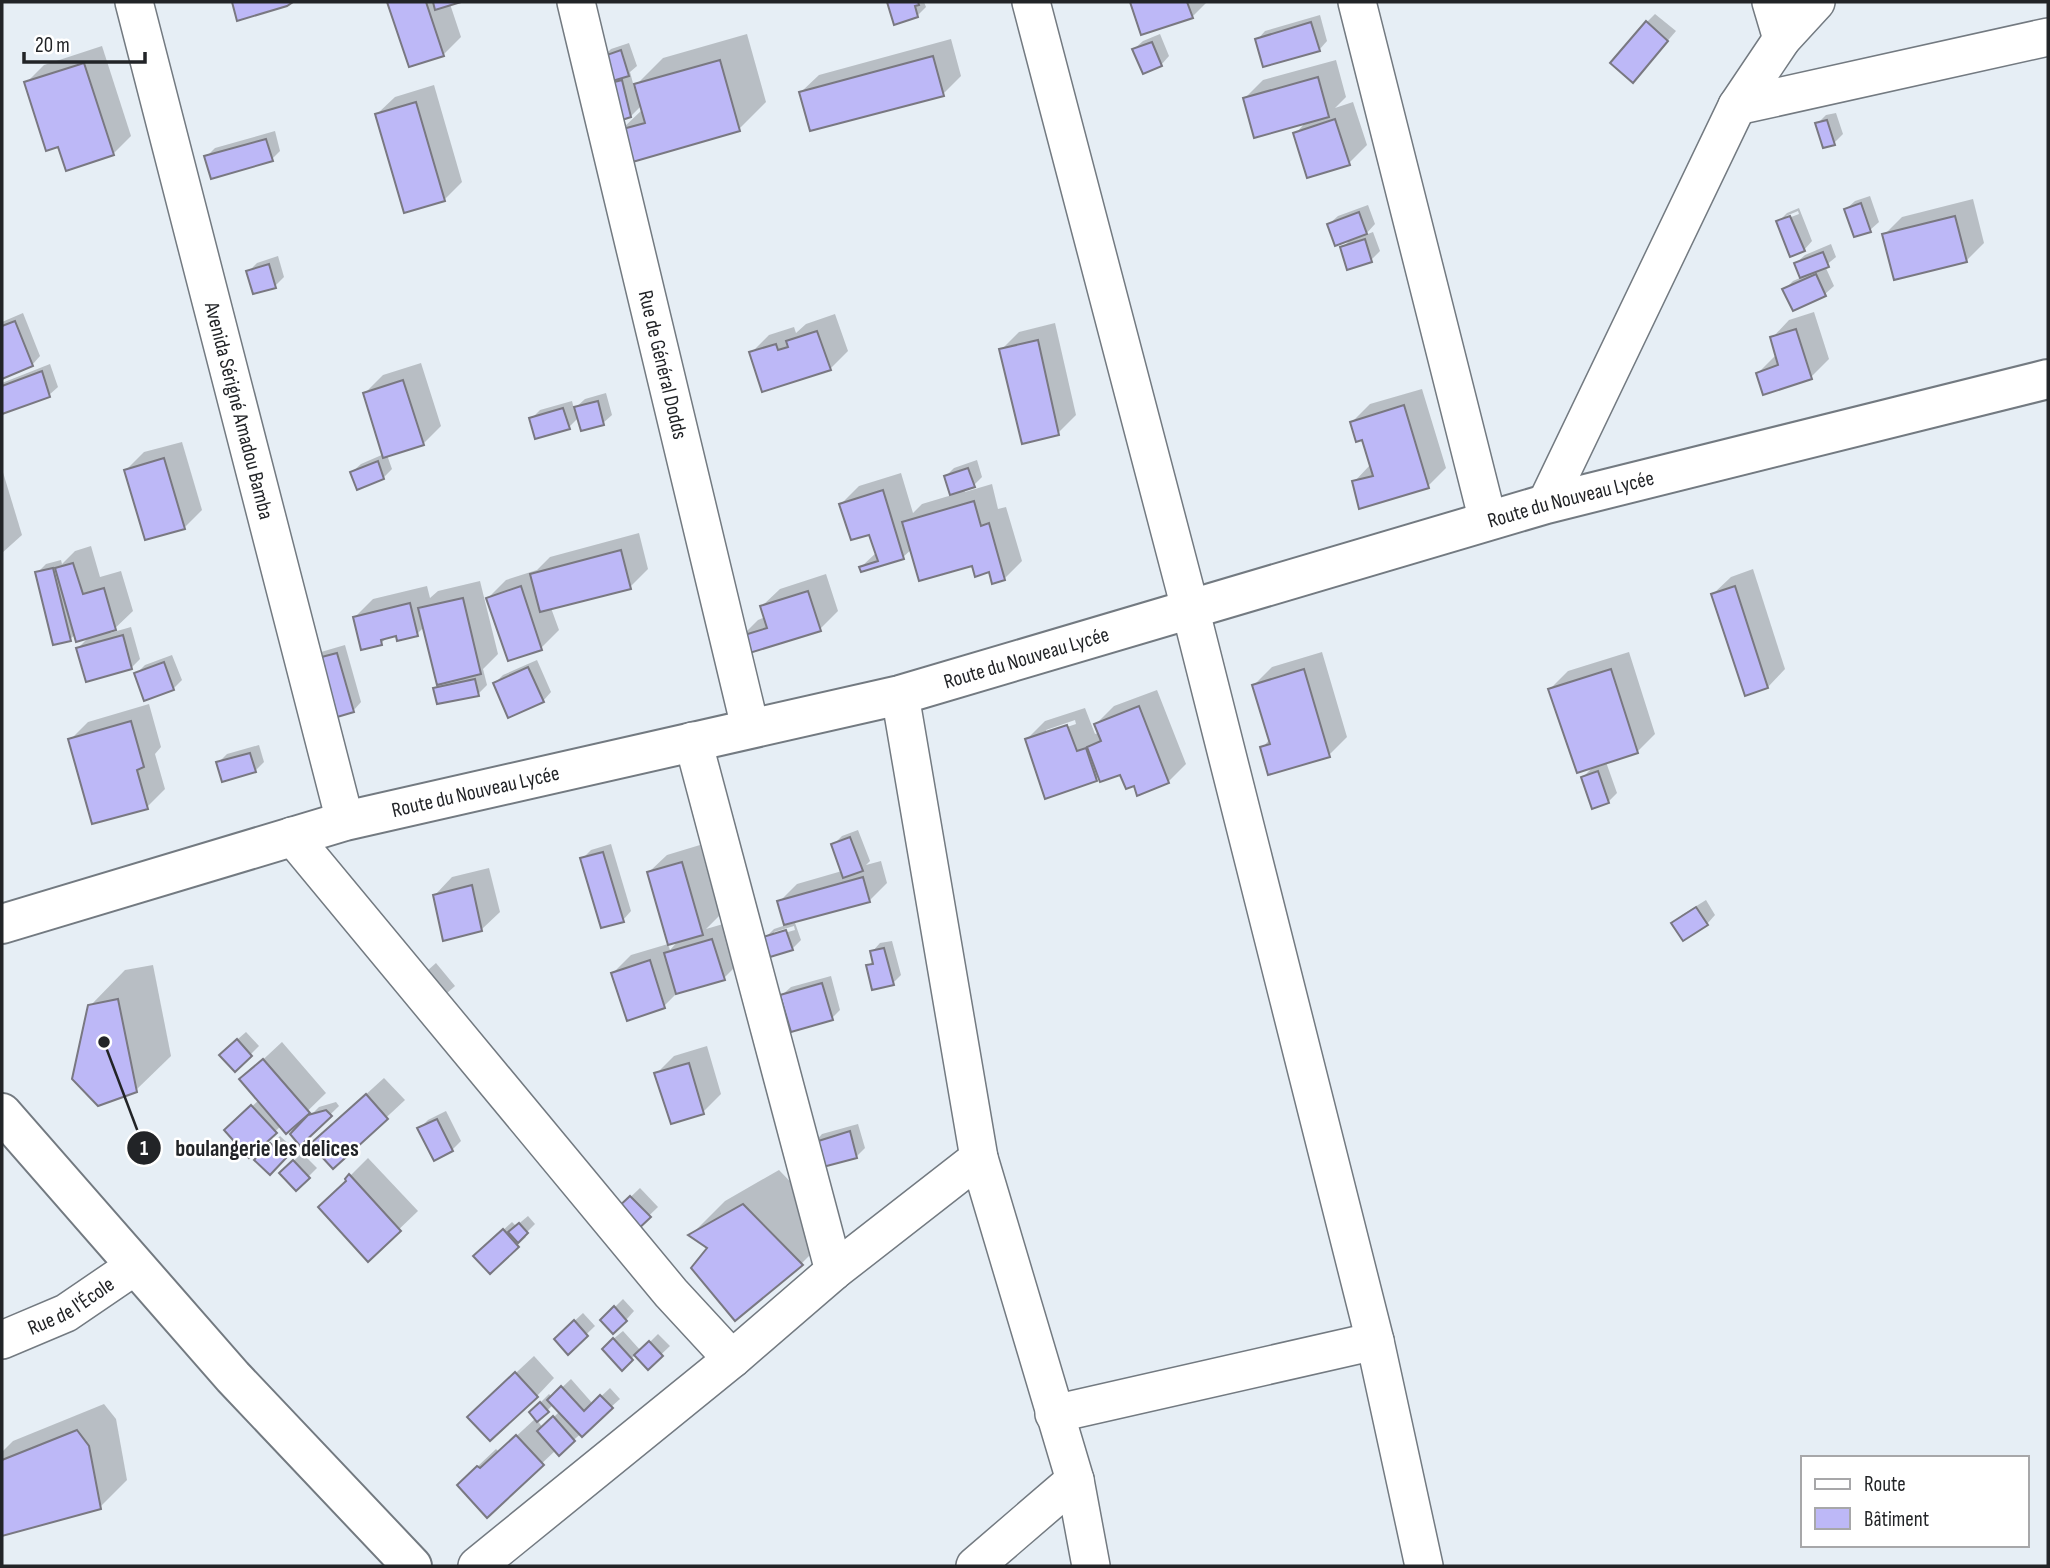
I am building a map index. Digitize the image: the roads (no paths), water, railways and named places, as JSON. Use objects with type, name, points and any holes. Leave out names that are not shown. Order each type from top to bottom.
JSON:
[{"type":"street","name":"Avenida Sérigné Amadou Bamba","points":[[134,2],[345,821]]},
{"type":"street","name":"Rue de Général Dodds","points":[[576,2],[750,727]]},
{"type":"street","points":[[1031,2],[1190,608],[1375,1341],[1424,1566]]},
{"type":"street","points":[[1357,2],[1488,521]]},
{"type":"street","points":[[1771,2],[1782,38]]},
{"type":"street","points":[[1546,504],[1737,106],[1782,38],[1816,2]]},
{"type":"street","points":[[1737,106],[2048,37]]},
{"type":"street","name":"Route du Nouveau Lycée","points":[[2,924],[345,821],[900,695],[1546,504],[2048,379]]},
{"type":"street","points":[[900,695],[979,1158],[1074,1480],[1091,1566]]},
{"type":"street","points":[[693,741],[834,1271]]},
{"type":"street","points":[[292,836],[671,1293],[732,1359]]},
{"type":"street","points":[[2,1113],[79,1198],[135,1266],[407,1565]]},
{"type":"street","points":[[477,1566],[732,1359],[834,1271],[979,1158]]},
{"type":"street","name":"Rue de l'École","points":[[2,1340],[66,1313],[135,1266]]},
{"type":"street","points":[[1054,1414],[1375,1341]]},
{"type":"street","points":[[975,1566],[1074,1480]]},
{"type":"place","name":"boulangerie les delices","points":[[104,1042]]}]
